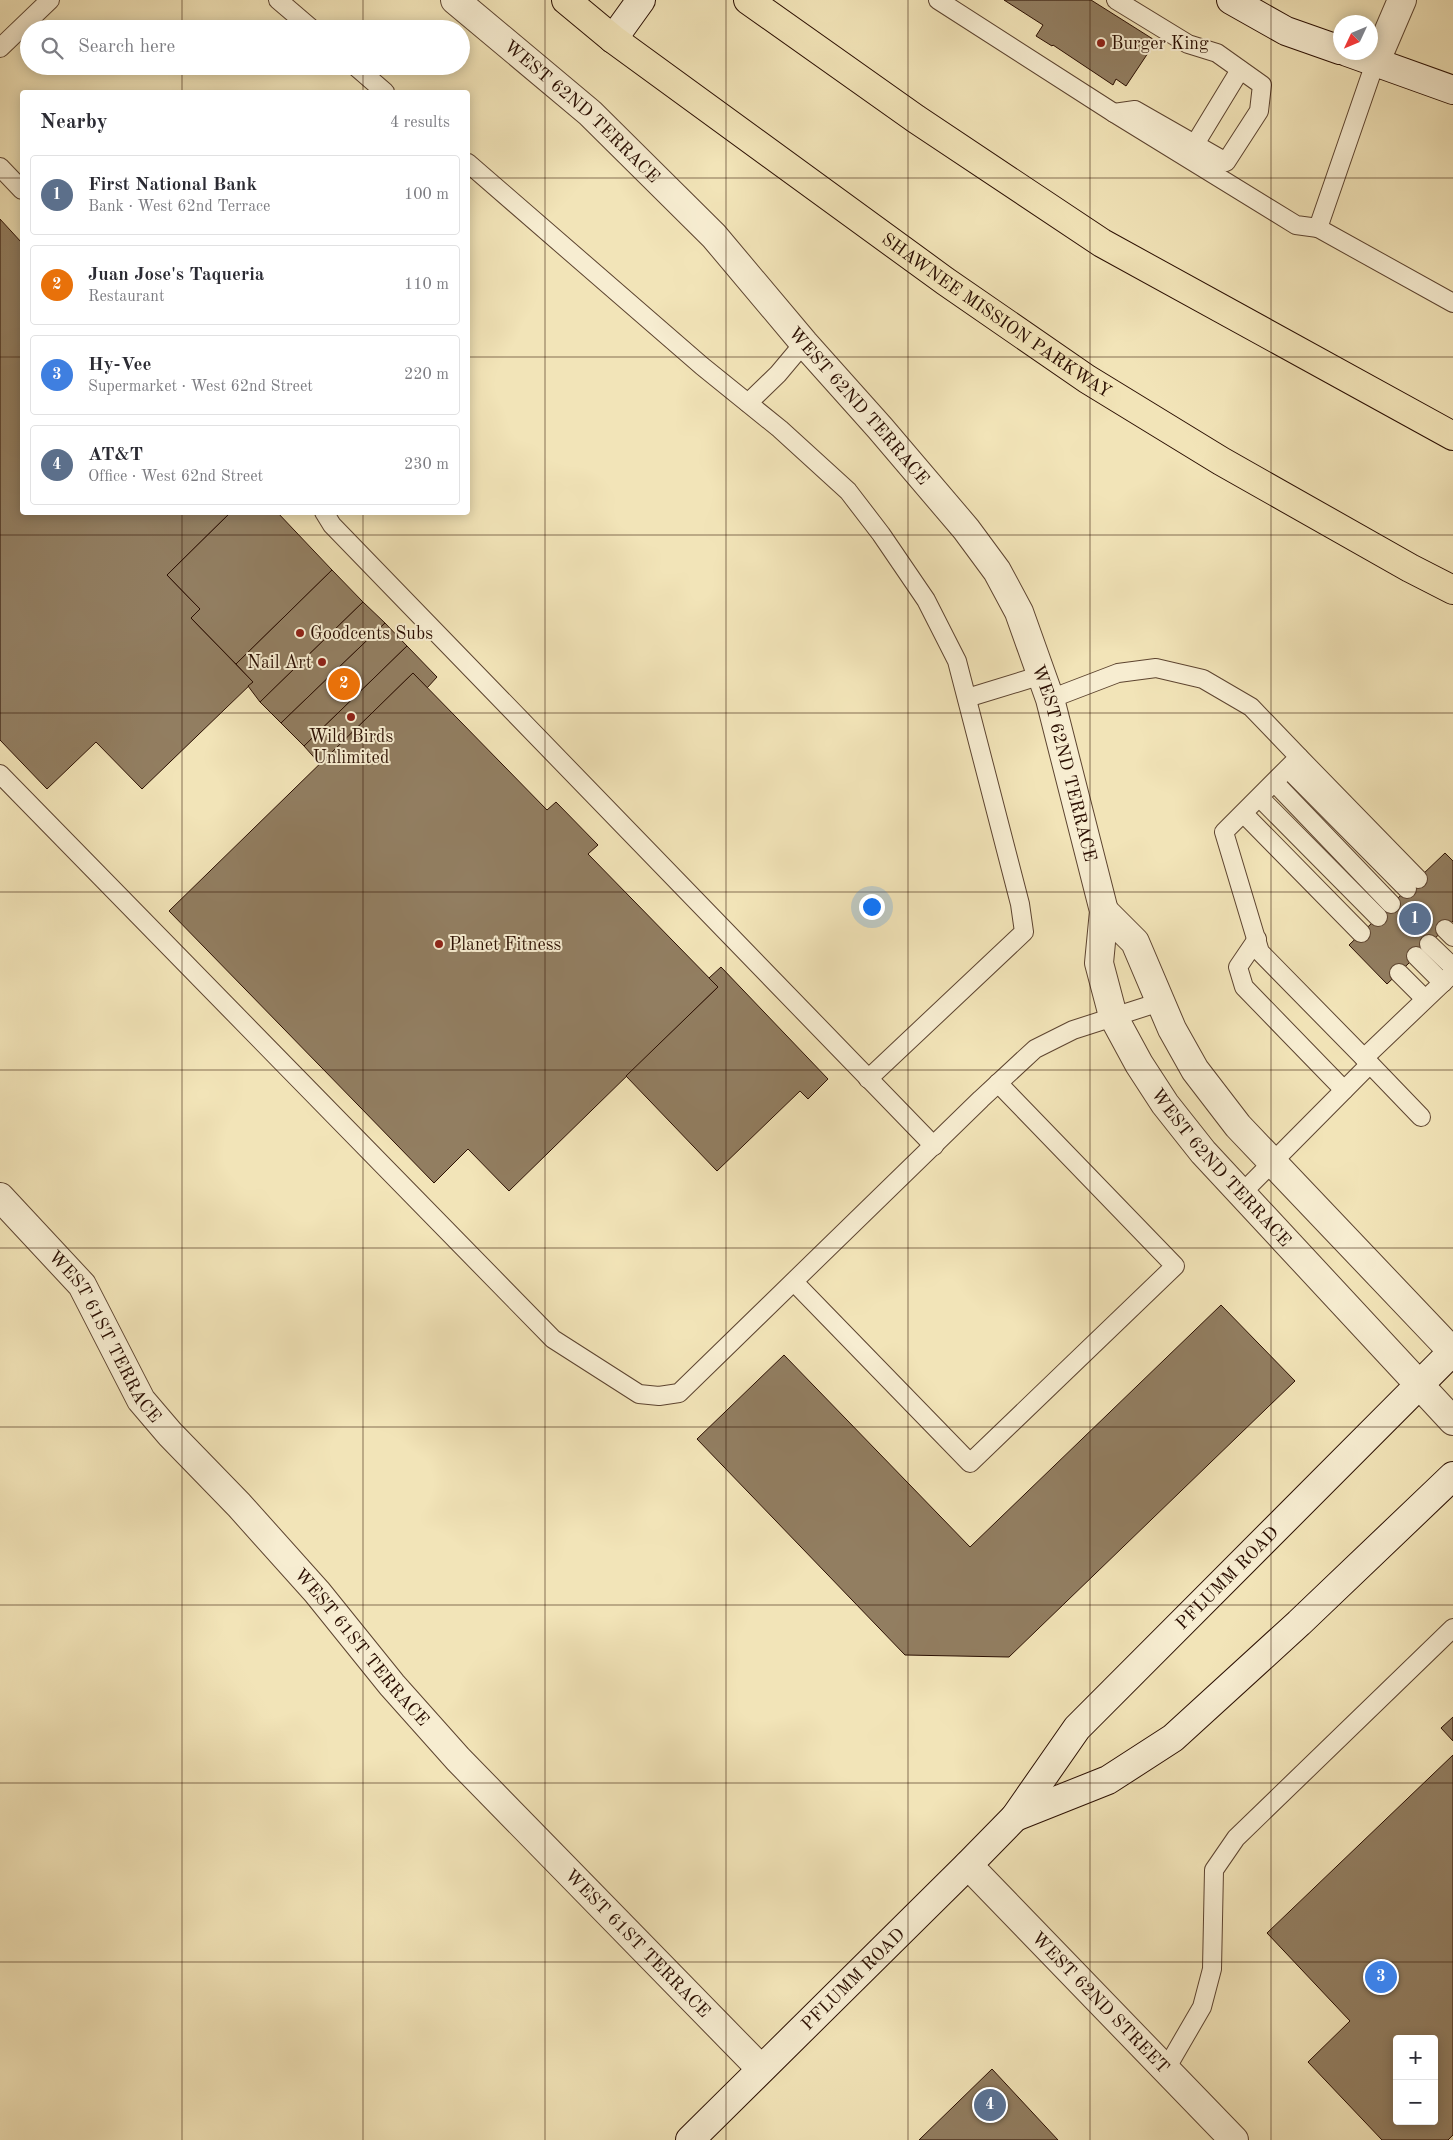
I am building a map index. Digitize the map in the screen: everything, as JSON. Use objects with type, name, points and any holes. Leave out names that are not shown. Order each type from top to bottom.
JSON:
[{"type":"highway","name":"SHAWNEE MISSION PARKWAY","points":[[566,0],[613,39],[945,282],[1087,378],[1221,462],[1410,568],[1453,590]]},
{"type":"highway","points":[[748,0],[916,119],[1102,243],[1453,436]]},
{"type":"street","name":"WEST 62ND TERRACE","points":[[455,0],[590,113],[714,236],[804,344],[880,428],[966,529],[997,571],[1019,612],[1046,687],[1104,911],[1099,963],[1114,1016],[1139,1064],[1164,1104],[1203,1152],[1243,1192],[1453,1421]]},
{"type":"street","points":[[613,39],[641,0]]},
{"type":"street","points":[[1231,0],[1286,31],[1333,48]]},
{"type":"street","points":[[1375,63],[1402,0]]},
{"type":"street","points":[[1367,60],[1453,90]]},
{"type":"street","points":[[1104,911],[1135,942],[1172,1029],[1194,1070],[1238,1126],[1453,1351]]},
{"type":"street","name":"WEST 61ST TERRACE","points":[[0,1197],[82,1285],[141,1400],[170,1434],[239,1505],[316,1592],[392,1685],[458,1759],[761,2069]]},
{"type":"street","name":"PFLUMM ROAD","points":[[690,2140],[1015,1817],[1077,1728],[1453,1351]]},
{"type":"street","name":"PFLUMM ROAD","points":[[1015,1817],[1108,1780],[1173,1738],[1453,1476]]},
{"type":"street","name":"WEST 62ND STREET","points":[[968,1865],[1234,2140]]},
{"type":"lane","points":[[29,20],[50,0]]},
{"type":"lane","points":[[278,0],[301,20]]},
{"type":"lane","points":[[938,0],[1114,114],[1296,225],[1318,228],[1453,303]]},
{"type":"lane","points":[[1114,114],[1136,110],[1226,162],[1259,111],[1262,85],[1216,53],[1188,44],[1116,0]]},
{"type":"lane","points":[[0,48],[20,29]]},
{"type":"lane","points":[[1318,228],[1375,63]]},
{"type":"lane","points":[[1195,144],[1240,70]]},
{"type":"lane","points":[[365,75],[383,90]]},
{"type":"lane","points":[[470,165],[848,492],[926,600],[957,661],[1020,904],[1024,932],[868,1080]]},
{"type":"lane","points":[[0,167],[20,188]]},
{"type":"lane","points":[[748,404],[804,344]]},
{"type":"lane","points":[[326,515],[332,525],[934,1146]]},
{"type":"lane","points":[[967,698],[1046,687],[1118,673],[1156,668],[1203,679],[1251,707],[1293,763],[1412,884]]},
{"type":"lane","points":[[1293,763],[1224,832],[1260,952],[1421,1117]]},
{"type":"lane","points":[[0,774],[553,1339],[639,1394],[659,1396],[679,1393],[1035,1049],[1073,1030],[1160,1002]]},
{"type":"lane","points":[[1275,783],[1391,904]]},
{"type":"lane","points":[[1260,798],[1378,917]]},
{"type":"lane","points":[[1244,814],[1361,933]]},
{"type":"lane","points":[[1257,939],[1238,967],[1244,987],[1344,1090]]},
{"type":"lane","points":[[1429,944],[1453,967]]},
{"type":"lane","points":[[1243,1192],[1344,1090],[1367,1061],[1425,999],[1448,978],[1416,956]]},
{"type":"lane","points":[[1399,973],[1425,999]]},
{"type":"lane","points":[[794,1282],[970,1463],[1175,1266],[998,1083]]},
{"type":"lane","points":[[1166,2069],[1202,2007],[1212,1970],[1214,1870],[1236,1838],[1453,1628]]},
{"type":"building","name":"Burger King","points":[[1004,0],[1091,0],[1156,41],[1126,86],[1116,79],[1113,85],[1053,45],[1036,36],[1043,25]]},
{"type":"building","points":[[0,219],[20,241],[20,515],[228,515],[167,575],[200,609],[191,618],[253,682],[142,789],[96,742],[47,789],[0,740]]},
{"type":"building","points":[[228,515],[280,515],[332,570],[236,664],[191,618],[200,609],[167,575]]},
{"type":"building","name":"Goodcents Subs","points":[[332,570],[363,602],[260,702],[248,686],[253,682],[236,664]]},
{"type":"building","name":"Nail Art","points":[[363,602],[385,623],[281,723],[260,702]]},
{"type":"building","points":[[385,623],[407,646],[304,746],[281,723]]},
{"type":"building","name":"Wild Birds Unlimited","points":[[407,646],[437,677],[427,688],[413,673],[320,764],[304,746]]},
{"type":"building","name":"Planet Fitness","points":[[413,673],[547,810],[556,802],[598,845],[588,854],[718,987],[509,1191],[468,1149],[434,1183],[169,911]]},
{"type":"building","points":[[1445,853],[1453,861],[1453,921],[1387,984],[1349,945]]},
{"type":"building","points":[[721,967],[828,1079],[808,1099],[800,1091],[717,1171],[626,1076],[718,987],[709,978]]},
{"type":"building","points":[[1221,1305],[1295,1381],[1009,1657],[905,1655],[697,1439],[784,1355],[970,1547]]},
{"type":"building","points":[[1453,1717],[1453,1741],[1441,1728]]},
{"type":"building","points":[[1453,1755],[1453,2135],[1448,2140],[1382,2140],[1308,2062],[1350,2021],[1267,1933]]},
{"type":"building","points":[[992,2069],[1058,2140],[919,2140]]},
{"type":"place","name":"Burger King","points":[[1101,43]]},
{"type":"place","name":"Goodcents Subs","points":[[300,633]]},
{"type":"place","name":"Nail Art","points":[[322,662]]},
{"type":"place","name":"Juan Jose's Taqueria","points":[[344,684]]},
{"type":"place","name":"Wild Birds Unlimited","points":[[351,717]]},
{"type":"place","name":"First National Bank","points":[[1415,919]]},
{"type":"place","name":"Planet Fitness","points":[[439,944]]},
{"type":"place","name":"Hy-Vee","points":[[1381,1977]]},
{"type":"place","name":"AT&T","points":[[990,2105]]}]
